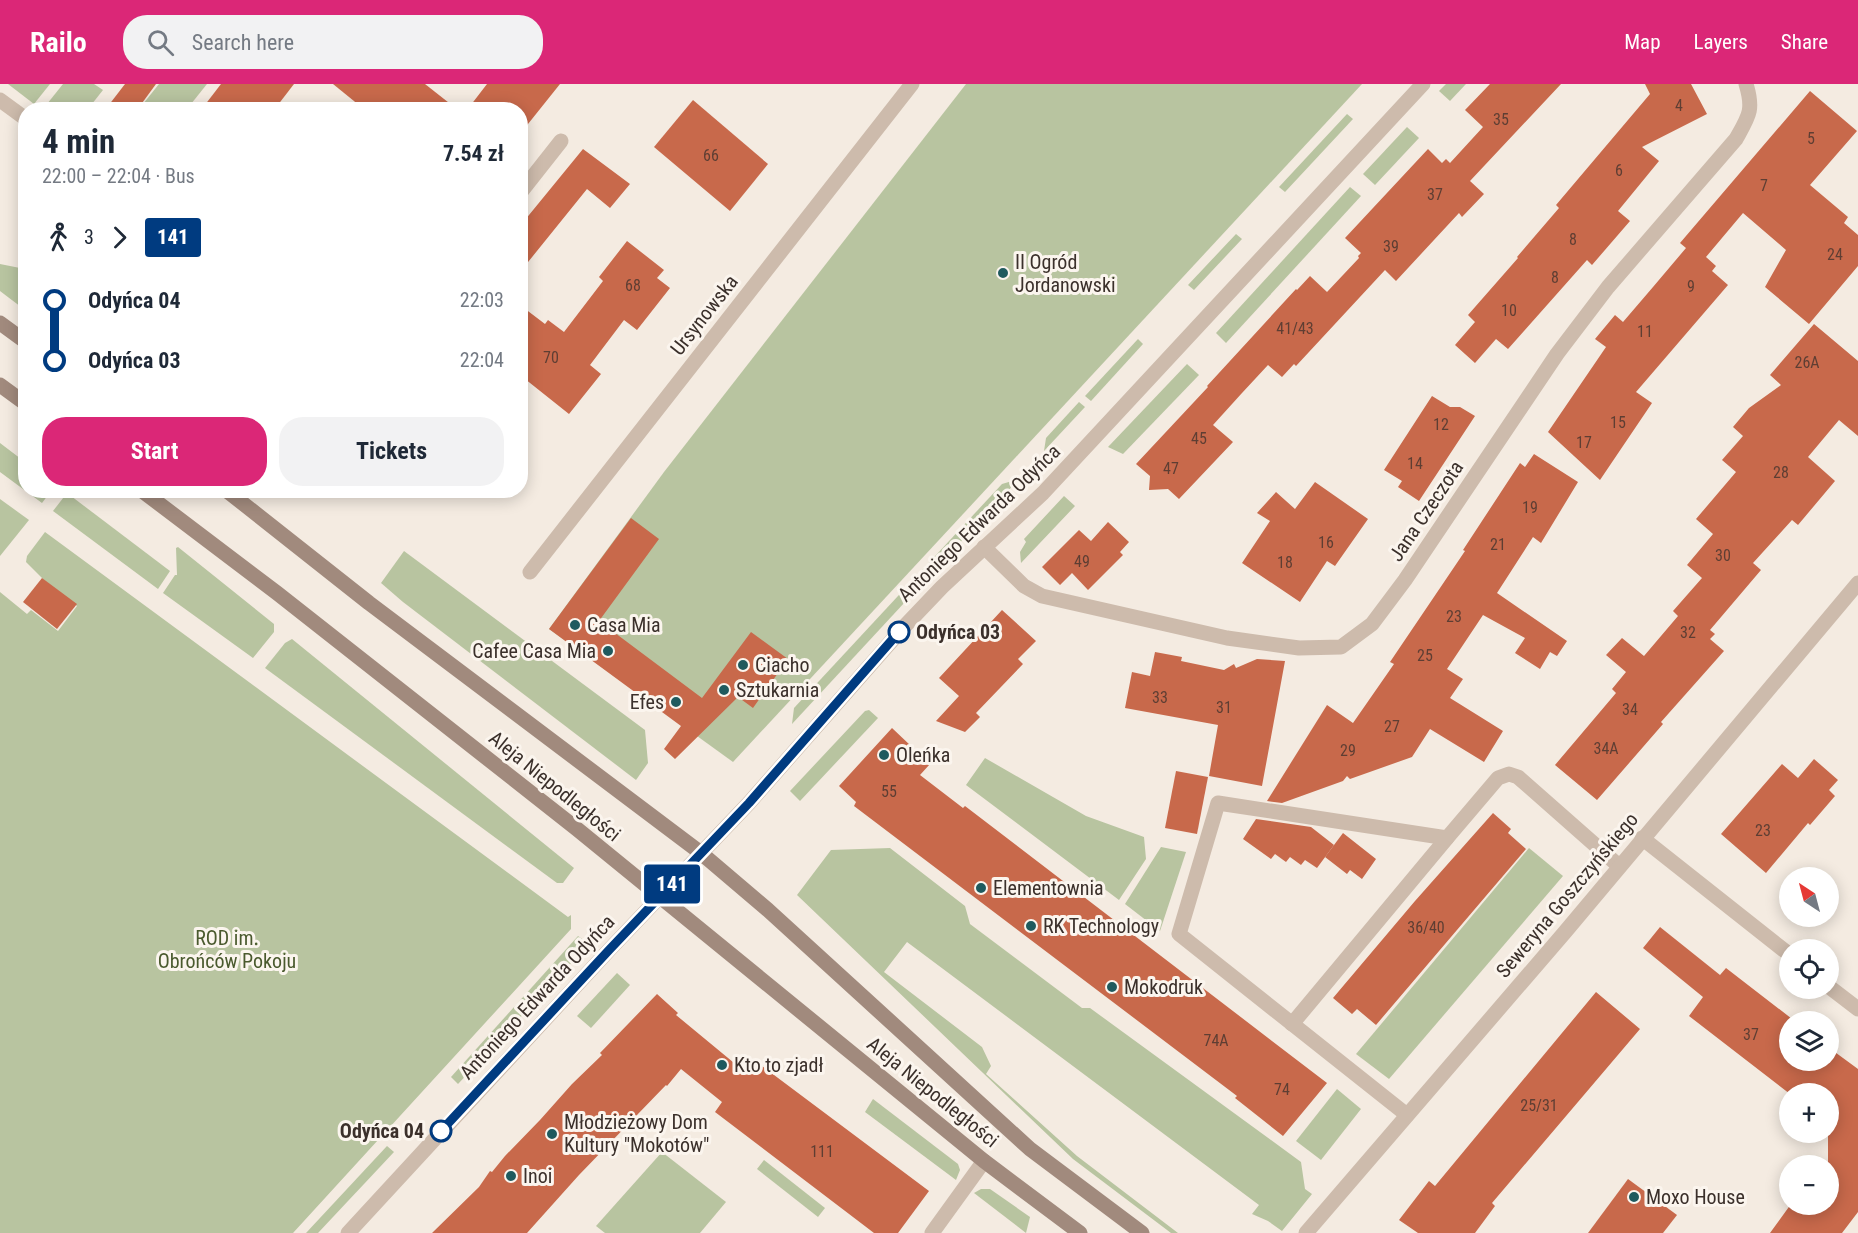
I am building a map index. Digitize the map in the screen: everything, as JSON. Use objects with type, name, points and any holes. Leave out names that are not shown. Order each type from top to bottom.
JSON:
[{"type":"main road","points":[[0,323],[18,336]]},
{"type":"main road","points":[[0,385],[18,398]]},
{"type":"main road","name":"Aleja Niepodległości","points":[[151,498],[577,829],[984,1161],[1080,1233]]},
{"type":"main road","name":"Aleja Niepodległości","points":[[236,498],[369,603],[701,853],[768,910],[1030,1149],[1142,1233]]},
{"type":"street","name":"Ursynowska","points":[[530,572],[912,84]]},
{"type":"street","name":"Antoniego Edwarda Odyńca","points":[[348,1233],[761,790],[902,629],[984,547],[1043,493],[1423,84]]},
{"type":"street","name":"Jana Czeczota","points":[[984,547],[1024,586],[1042,596],[1227,638],[1299,648],[1341,647],[1372,624],[1405,580],[1557,354],[1608,286],[1736,139],[1747,120],[1752,102],[1746,84]]},
{"type":"street","points":[[0,100],[18,113]]},
{"type":"street","points":[[528,183],[561,141]]},
{"type":"street","name":"Seweryna Goszczyńskiego","points":[[1306,1233],[1558,941],[1858,583]]},
{"type":"street","points":[[1292,1024],[1498,778],[1509,774],[1518,777],[1619,866]]},
{"type":"street","points":[[1407,1115],[1179,934],[1218,802],[1447,838]]},
{"type":"street","points":[[1642,838],[1779,946]]},
{"type":"street","points":[[1839,994],[1858,1009]]},
{"type":"street","points":[[932,1233],[984,1161]]},
{"type":"green space","points":[[8,84],[50,84],[36,102],[31,102]]},
{"type":"green space","points":[[63,84],[94,84],[103,90],[94,102],[49,102]]},
{"type":"green space","points":[[159,84],[207,84],[193,102],[145,102]]},
{"type":"green space","name":"II Ogród Jordanowski","points":[[966,84],[1362,84],[733,762],[549,629],[664,472]]},
{"type":"green space","points":[[1446,84],[1466,84],[1450,101],[1439,91]]},
{"type":"green space","points":[[1347,114],[1353,119],[1285,192],[1279,187]]},
{"type":"green space","points":[[1407,127],[1419,138],[1375,185],[1363,174]]},
{"type":"green space","points":[[1350,187],[1361,196],[1226,343],[1216,333]]},
{"type":"green space","points":[[1236,234],[1242,239],[1194,290],[1188,285]]},
{"type":"green space","points":[[0,264],[18,268],[18,305],[0,291]]},
{"type":"green space","points":[[1138,339],[1143,344],[1091,401],[1085,396]]},
{"type":"green space","points":[[1187,364],[1199,375],[1123,454],[1108,447]]},
{"type":"green space","points":[[1079,402],[1085,407],[1044,451],[1046,438]]},
{"type":"green space","points":[[0,443],[18,457],[18,485],[0,472]]},
{"type":"green space","points":[[1019,479],[792,724],[794,708],[1002,484]]},
{"type":"green space","points":[[1064,496],[1075,506],[1021,563],[1020,552],[1026,542],[1024,539]]},
{"type":"green space","points":[[35,498],[46,498],[42,503]]},
{"type":"green space","points":[[63,498],[74,498],[170,571],[158,589],[53,511]]},
{"type":"green space","points":[[0,499],[29,520],[0,556]]},
{"type":"green space","name":"ROD im. Obrońców Pokoju","points":[[45,532],[568,917],[571,915],[571,929],[293,1233],[0,1233],[0,592],[27,614],[31,610],[58,631],[77,606],[44,580],[26,562],[27,556]]},
{"type":"green space","points":[[178,547],[274,624],[274,632],[253,658],[163,593],[177,575],[176,548]]},
{"type":"green space","points":[[404,551],[645,730],[648,763],[636,780],[381,583]]},
{"type":"green space","points":[[292,639],[574,868],[563,883],[557,883],[265,668],[285,643]]},
{"type":"green space","points":[[869,710],[878,718],[800,801],[790,791],[865,711]]},
{"type":"green space","points":[[985,758],[1086,816],[1144,837],[1146,859],[1119,900],[966,785]]},
{"type":"green space","points":[[1161,847],[1186,852],[1160,931],[1125,904]]},
{"type":"green space","points":[[890,848],[965,906],[970,924],[1082,1008],[1090,1008],[1301,1162],[1305,1189],[1312,1194],[1282,1231],[1252,1214],[1259,1205],[907,942],[884,972],[982,1047],[991,1066],[986,1074],[1077,1156],[1178,1233],[1171,1233],[1073,1159],[797,895],[831,850]]},
{"type":"green space","points":[[1529,848],[1563,876],[1389,1079],[1356,1054]]},
{"type":"green space","points":[[578,936],[589,944],[458,1084],[451,1077]]},
{"type":"green space","points":[[617,973],[630,985],[591,1028],[577,1016]]},
{"type":"green space","points":[[1337,1089],[1361,1109],[1321,1160],[1296,1141]]},
{"type":"green space","points":[[873,1099],[958,1164],[960,1170],[956,1180],[865,1112]]},
{"type":"green space","points":[[387,1146],[394,1152],[318,1233],[306,1233]]},
{"type":"green space","points":[[662,1152],[726,1202],[700,1233],[605,1233],[596,1226]]},
{"type":"green space","points":[[764,1160],[825,1208],[818,1217],[757,1169]]},
{"type":"green space","points":[[981,1189],[990,1189],[1030,1217],[1026,1233],[974,1193]]},
{"type":"building","points":[[125,84],[156,84],[143,102],[111,102]]},
{"type":"building","points":[[221,84],[294,84],[280,102],[207,102]]},
{"type":"building","points":[[333,84],[425,84],[448,102],[355,102]]},
{"type":"building","points":[[487,84],[560,84],[528,124],[528,102],[473,102]]},
{"type":"building","points":[[1490,84],[1561,84],[1470,181],[1484,194],[1462,217],[1459,213],[1396,281],[1385,270],[1296,366],[1294,364],[1282,377],[1268,365],[1242,393],[1213,425],[1233,442],[1179,499],[1168,489],[1149,490],[1150,476],[1136,464],[1310,276],[1327,292],[1359,258],[1361,253],[1345,238],[1428,149],[1442,163],[1446,159],[1450,163],[1483,127],[1465,110]]},
{"type":"building","points":[[1645,84],[1691,84],[1707,114],[1642,147],[1659,161],[1618,211],[1630,221],[1592,265],[1587,260],[1508,349],[1496,339],[1475,363],[1455,345],[1475,322],[1468,315],[1518,258],[1559,208],[1556,205],[1650,94]]},
{"type":"building","points":[[1810,91],[1857,131],[1810,185],[1848,217],[1844,223],[1858,235],[1858,266],[1809,324],[1765,287],[1786,250],[1743,213],[1706,257],[1716,266],[1712,271],[1728,285],[1636,392],[1652,403],[1600,480],[1548,432],[1606,347],[1595,339],[1615,315],[1623,322],[1686,248],[1680,243]]},
{"type":"building","points":[[693,100],[768,164],[730,211],[654,147]]},
{"type":"building","points":[[583,149],[630,184],[610,208],[587,189],[528,262],[528,216]]},
{"type":"building","points":[[627,241],[664,270],[657,278],[670,288],[637,330],[624,320],[590,365],[601,374],[569,414],[528,381],[528,311],[545,324],[548,320],[564,332],[603,281],[599,277]]},
{"type":"building","points":[[1814,324],[1858,361],[1858,436],[1839,420],[1808,457],[1835,481],[1798,525],[1792,520],[1753,563],[1761,570],[1710,630],[1715,634],[1710,639],[1724,651],[1661,722],[1663,724],[1597,800],[1555,765],[1616,693],[1612,689],[1626,672],[1606,655],[1622,638],[1644,656],[1678,616],[1673,611],[1702,578],[1687,565],[1713,534],[1696,519],[1736,472],[1722,460],[1743,436],[1733,427],[1749,408],[1781,385],[1770,375]]},
{"type":"building","points":[[1432,396],[1450,407],[1460,407],[1475,416],[1419,501],[1398,487],[1402,481],[1384,470]]},
{"type":"building","points":[[1534,454],[1578,482],[1541,543],[1533,537],[1497,593],[1567,641],[1557,656],[1550,652],[1540,669],[1515,653],[1525,638],[1483,615],[1447,669],[1463,679],[1450,698],[1503,731],[1484,762],[1430,729],[1412,757],[1350,779],[1347,776],[1343,781],[1282,803],[1267,801],[1327,705],[1353,723],[1394,664],[1390,662],[1465,551],[1463,550],[1520,463],[1525,467]]},
{"type":"building","points":[[1315,482],[1368,519],[1335,566],[1327,561],[1300,602],[1242,563],[1270,521],[1257,513],[1276,492],[1295,509]]},
{"type":"building","points":[[631,518],[659,539],[599,621],[702,698],[751,632],[788,659],[753,708],[738,697],[675,759],[664,749],[681,726],[549,629]]},
{"type":"building","points":[[1108,522],[1129,542],[1120,552],[1123,555],[1088,590],[1072,573],[1060,585],[1042,567],[1079,530],[1091,541]]},
{"type":"building","points":[[42,578],[77,604],[57,629],[23,602]]},
{"type":"building","points":[[1002,610],[1036,641],[1018,659],[1023,664],[976,713],[980,717],[965,732],[936,721],[959,696],[939,678]]},
{"type":"building","points":[[1155,652],[1182,657],[1181,661],[1224,670],[1234,664],[1236,668],[1257,659],[1285,661],[1262,786],[1209,776],[1218,725],[1125,708],[1132,672],[1150,676]]},
{"type":"building","points":[[892,728],[930,764],[920,775],[963,808],[965,806],[1327,1083],[1283,1136],[1235,1098],[1237,1096],[854,806],[856,802],[839,786]]},
{"type":"building","points":[[1814,759],[1838,780],[1829,790],[1835,796],[1810,825],[1808,823],[1766,873],[1721,834],[1782,764],[1798,778]]},
{"type":"building","points":[[1176,771],[1208,777],[1197,834],[1165,828]]},
{"type":"building","points":[[1493,813],[1511,829],[1508,833],[1526,849],[1376,1025],[1357,1009],[1352,1014],[1333,998]]},
{"type":"building","points":[[1256,819],[1311,827],[1334,845],[1317,868],[1305,860],[1301,865],[1290,857],[1286,862],[1275,854],[1271,859],[1243,839]]},
{"type":"building","points":[[1343,833],[1376,859],[1362,879],[1350,870],[1347,874],[1325,857]]},
{"type":"building","points":[[1660,927],[1720,975],[1726,968],[1782,1011],[1779,1011],[1779,1071],[1839,1071],[1839,1055],[1858,1069],[1858,1212],[1842,1233],[1770,1233],[1783,1215],[1839,1215],[1839,1155],[1828,1155],[1828,1143],[1839,1143],[1839,1083],[1779,1083],[1779,1086],[1689,1016],[1703,997],[1643,948]]},
{"type":"building","points":[[1596,992],[1640,1029],[1492,1203],[1495,1206],[1475,1233],[1418,1233],[1399,1220],[1429,1181],[1435,1186]]},
{"type":"building","points":[[657,994],[678,1013],[676,1015],[745,1072],[754,1060],[929,1191],[898,1233],[874,1233],[715,1112],[722,1102],[681,1069],[527,1233],[432,1233],[479,1187],[490,1171],[492,1172]]},
{"type":"building","name":"Moxo House","points":[[1628,1179],[1677,1215],[1663,1233],[1588,1233]]},
{"type":"bus line","name":"141","points":[[441,1131],[749,803],[899,632]]},
{"type":"place","name":"II Ogród Jordanowski","points":[[1003,273]]},
{"type":"place","name":"Casa Mia","points":[[575,625]]},
{"type":"place","name":"Odyńca 03","points":[[899,632]]},
{"type":"place","name":"Cafee Casa Mia","points":[[608,651]]},
{"type":"place","name":"Ciacho","points":[[743,665]]},
{"type":"place","name":"Sztukarnia","points":[[724,690]]},
{"type":"place","name":"Efes","points":[[676,702]]},
{"type":"place","name":"Oleńka","points":[[884,755]]},
{"type":"place","name":"Elementownia","points":[[981,888]]},
{"type":"place","name":"RK Technology","points":[[1031,926]]},
{"type":"place","name":"Mokodruk","points":[[1112,987]]},
{"type":"place","name":"Kto to zjadł","points":[[722,1065]]},
{"type":"place","name":"Odyńca 04","points":[[441,1131]]},
{"type":"place","name":"Młodzieżowy Dom Kultury \"Mokotów\"","points":[[552,1134]]},
{"type":"place","name":"Inoi","points":[[511,1176]]},
{"type":"place","name":"Moxo House","points":[[1634,1197]]}]
